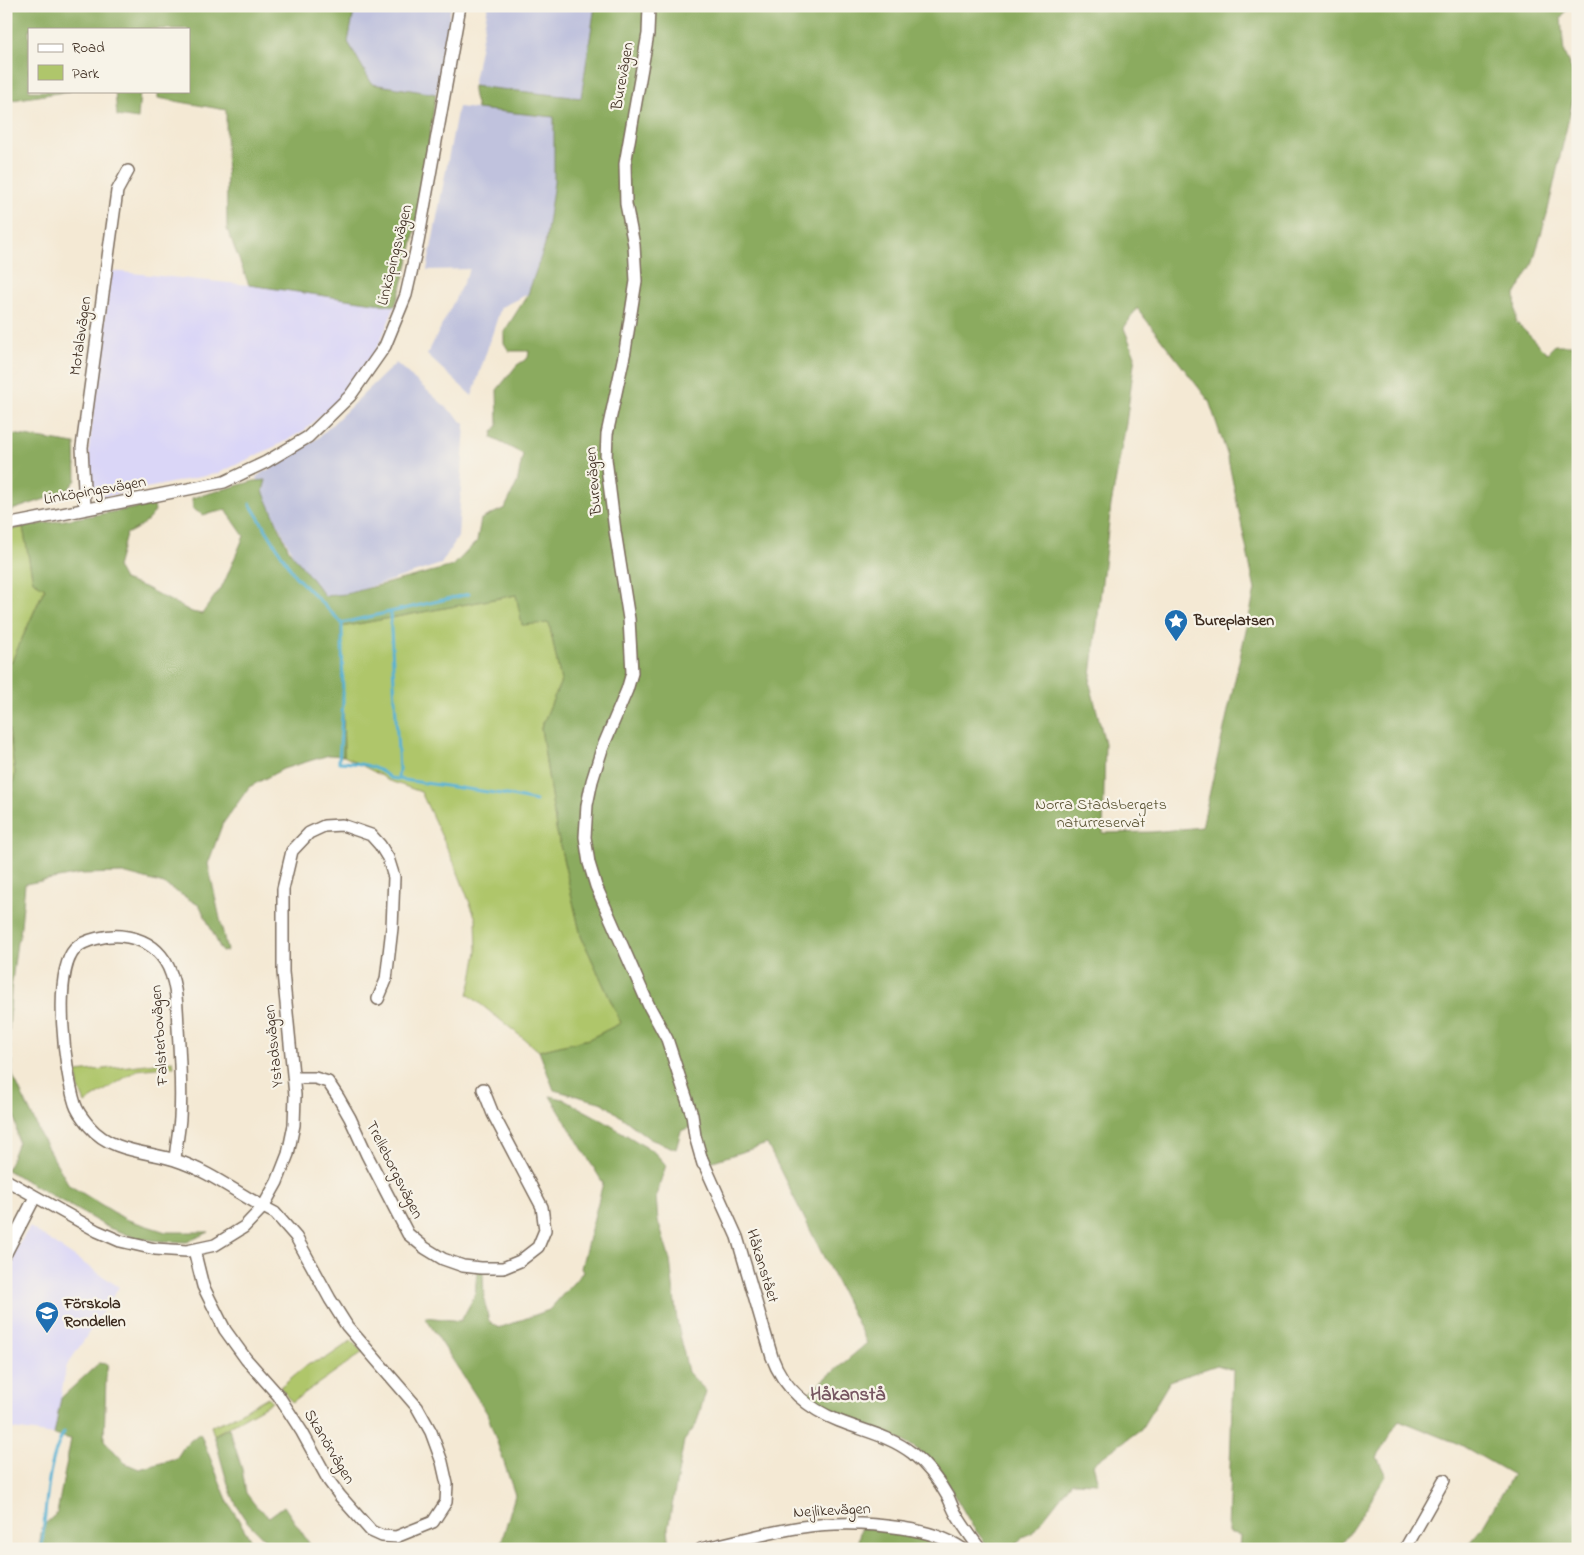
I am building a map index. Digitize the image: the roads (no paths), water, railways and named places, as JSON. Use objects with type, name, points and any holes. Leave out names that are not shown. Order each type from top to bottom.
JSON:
[{"type":"street","name":"Linköpingsvägen","points":[[6,525],[224,482],[266,462],[308,437],[350,396],[385,346],[406,295],[418,242],[460,6]]},
{"type":"street","name":"Burevägen","points":[[608,915],[589,863],[585,837],[587,805],[592,781],[602,749],[628,690],[632,673],[629,619],[606,459],[607,434],[636,281],[634,245],[626,204],[625,164],[648,34],[649,6]]},
{"type":"street","name":"Motalavägen","points":[[85,509],[82,447],[117,191],[128,171]]},
{"type":"street","name":"Ystadsvägen","points":[[6,1180],[96,1231],[120,1241],[155,1249],[187,1251],[216,1245],[244,1227],[263,1207],[277,1182],[288,1154],[294,1125],[294,1078],[283,972],[282,889],[292,851],[309,833],[324,826],[342,825],[371,835],[388,858],[394,877],[392,928],[386,980],[378,999]]},
{"type":"street","name":"Håkanstået","points":[[608,915],[649,1006],[667,1039],[692,1115],[695,1136],[703,1164],[716,1187],[738,1237],[776,1370],[784,1382],[797,1395],[818,1411],[893,1441],[912,1453],[928,1468],[980,1549]]},
{"type":"street","name":"Falsterbovägen","points":[[175,1160],[180,1118],[180,1063],[178,1013],[172,975],[165,961],[145,941],[134,937],[113,935],[95,938],[76,948],[67,963],[62,985],[65,1043],[75,1106],[90,1127],[111,1144],[140,1153],[175,1160],[200,1170],[263,1207]]},
{"type":"street","name":"Trelleborgsvägen","points":[[294,1078],[314,1078],[328,1082],[350,1118],[384,1190],[408,1234],[425,1248],[443,1259],[463,1266],[503,1268],[520,1260],[538,1247],[545,1230],[542,1207],[493,1114],[483,1089]]},
{"type":"street","points":[[6,1253],[35,1197]]},
{"type":"street","name":"Skanörvägen","points":[[194,1250],[203,1286],[225,1330],[246,1359],[278,1395],[302,1432],[329,1481],[340,1496],[371,1531],[382,1536],[396,1537],[433,1522],[446,1502],[447,1484],[442,1462],[431,1432],[417,1407],[347,1326],[296,1237],[276,1214],[263,1207]]},
{"type":"street","points":[[1405,1549],[1444,1480]]},
{"type":"street","name":"Nejlikevägen","points":[[701,1549],[761,1535],[828,1524],[880,1525],[910,1529],[935,1535],[963,1549]]},
{"type":"waterway","points":[[250,504],[295,576],[342,623],[469,594]]},
{"type":"waterway","points":[[390,613],[398,779]]},
{"type":"waterway","points":[[342,623],[343,702],[339,762],[372,767],[390,778],[502,794],[536,801]]},
{"type":"waterway","points":[[41,1549],[50,1474],[53,1459],[64,1432]]},
{"type":"place","name":"Bureplatsen","points":[[1176,642]]},
{"type":"place","name":"Förskola Rondellen","points":[[47,1334]]},
{"type":"district","name":"Håkanstå","points":[[848,1395]]},
{"type":"park label","name":"Norra Stadsbergets naturreservat","points":[[1101,814]]}]
